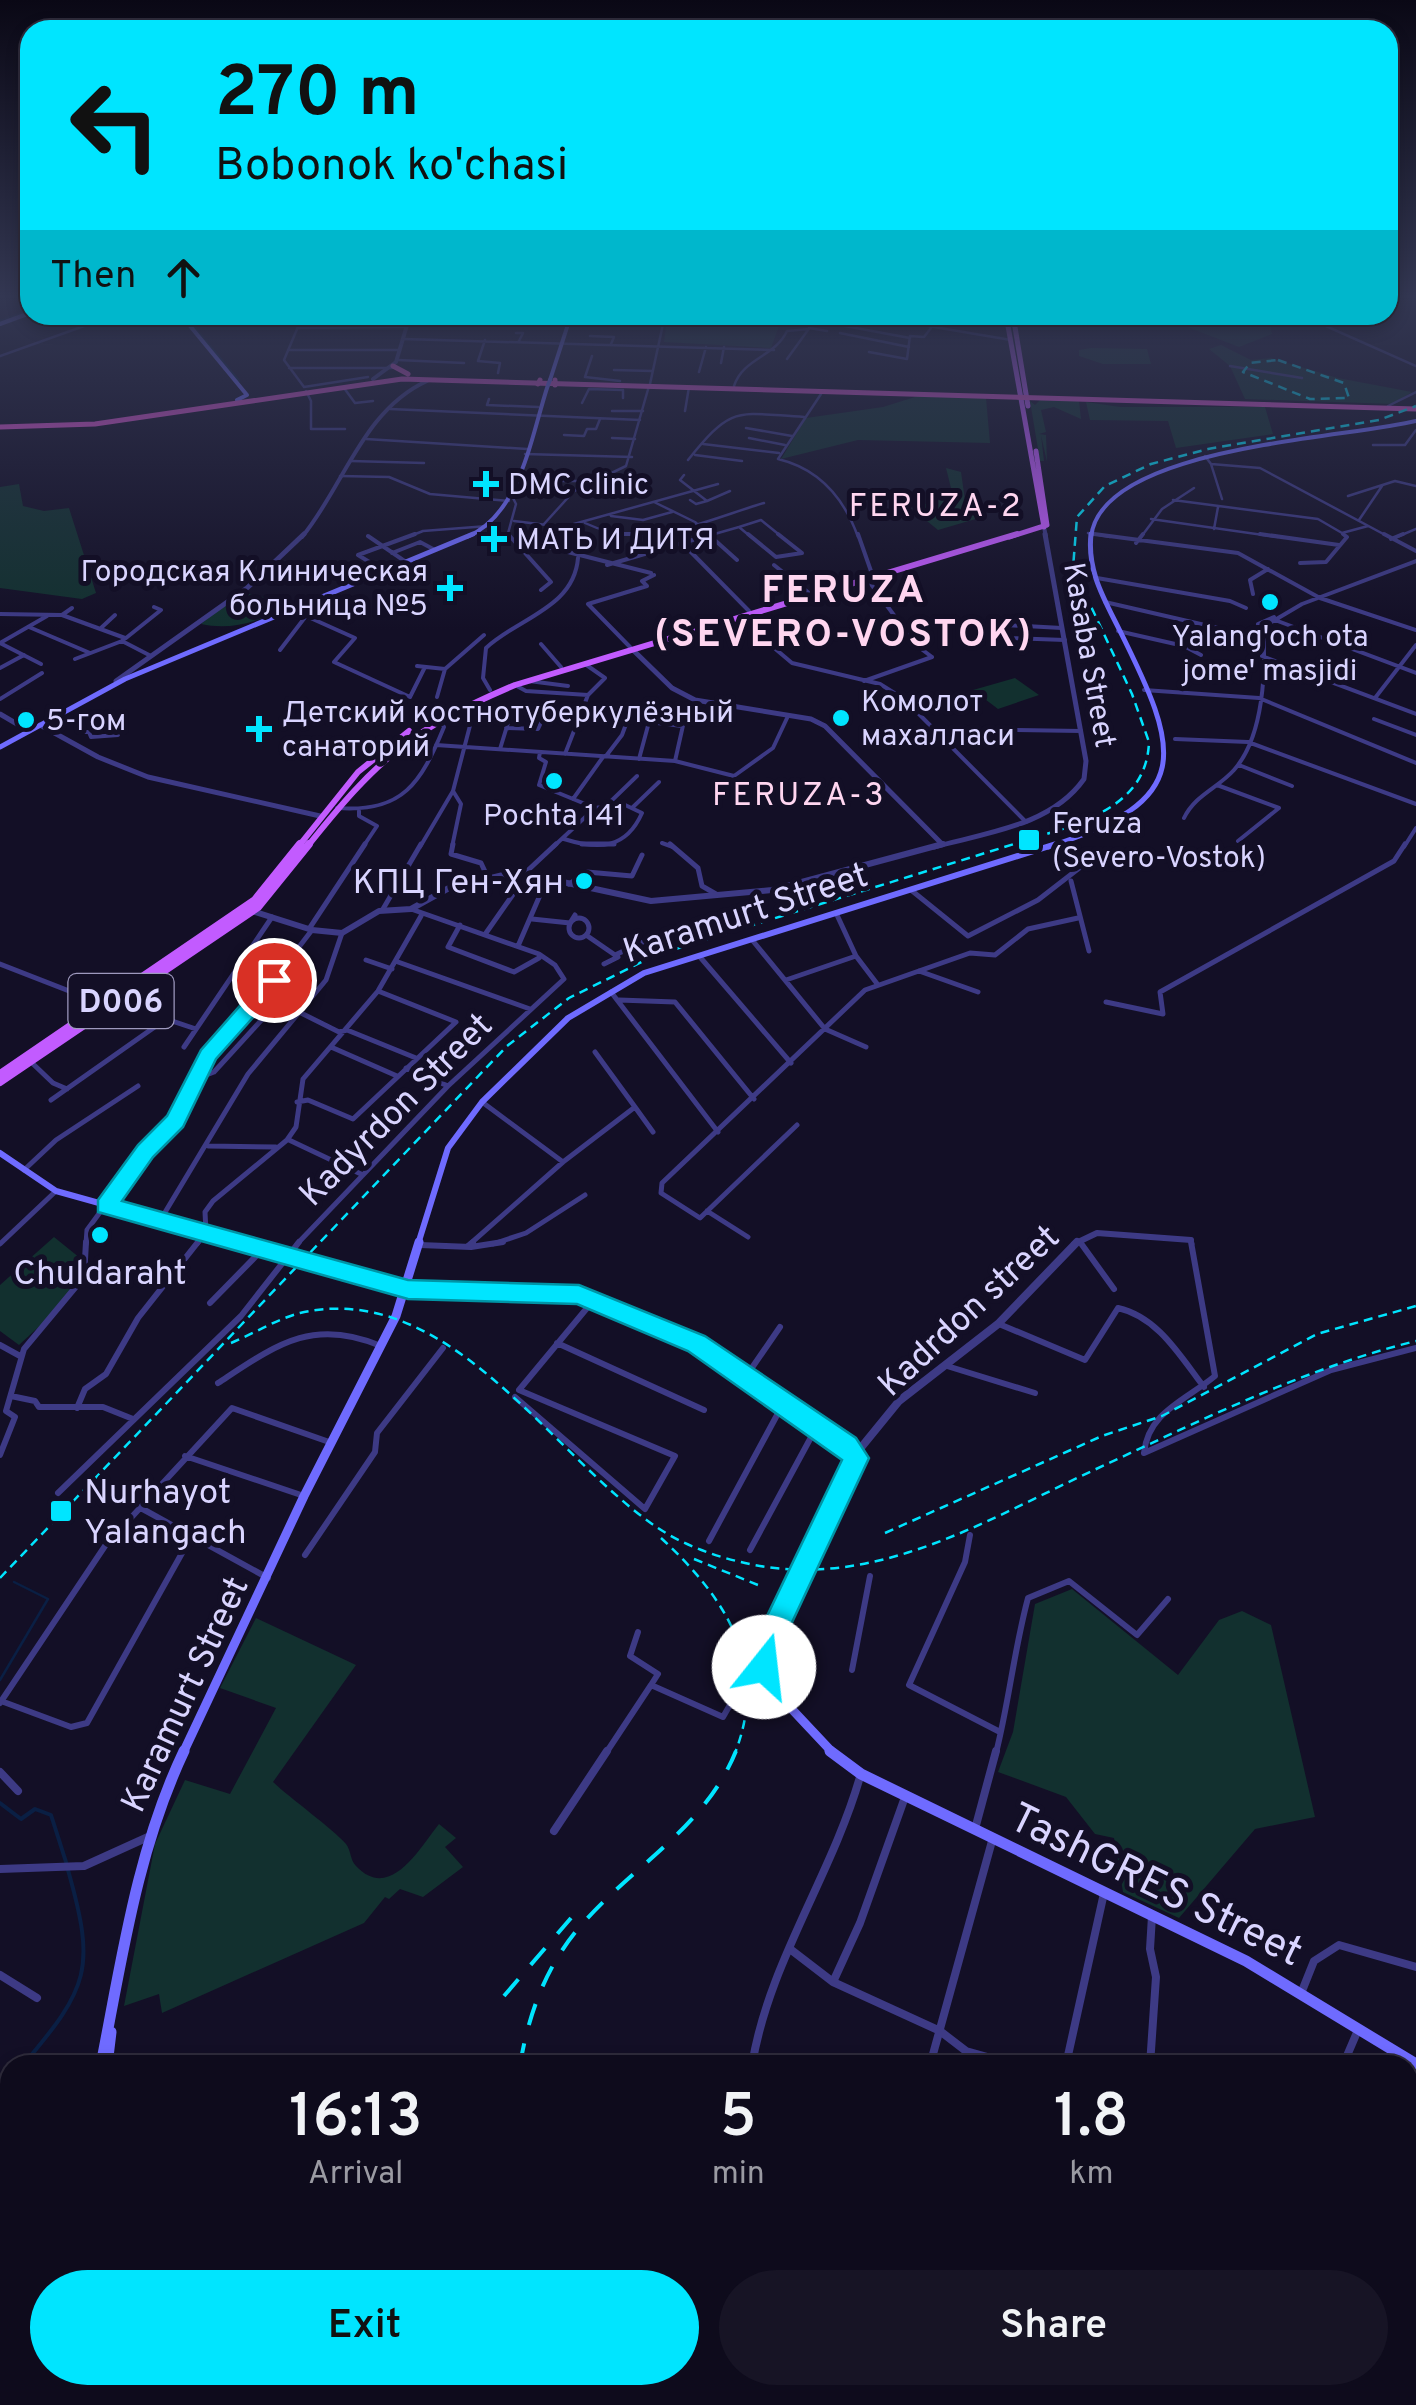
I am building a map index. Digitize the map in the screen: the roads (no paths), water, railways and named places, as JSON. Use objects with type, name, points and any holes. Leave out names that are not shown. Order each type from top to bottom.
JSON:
[{"type":"highway","points":[[160,413],[206,405]]},
{"type":"highway","points":[[0,426],[71,426],[210,405]]},
{"type":"highway","points":[[1356,405],[1412,406]]},
{"type":"highway","points":[[1376,405],[1412,406]]},
{"type":"main road","points":[[39,724],[125,679],[486,526],[507,502],[540,405]]},
{"type":"main road","points":[[1025,405],[1041,524]]},
{"type":"main road","points":[[536,417],[538,407]]},
{"type":"main road","points":[[1089,533],[1102,507],[1117,493],[1156,472],[1205,456],[1354,437],[1415,423]]},
{"type":"main road","name":"D006","points":[[0,1082],[103,1005],[252,911],[280,884],[325,817],[341,808],[380,761],[439,718],[556,670],[1041,524]]},
{"type":"main road","points":[[0,745],[116,681],[486,526]]},
{"type":"main road","name":"Karamurt Street","points":[[106,2055],[149,1837],[268,1579],[410,1290],[448,1153],[484,1103],[552,1034],[610,991],[644,974],[1089,835],[1119,822],[1148,802],[1163,779],[1167,751],[1145,690],[1095,578],[1088,554],[1089,533]]},
{"type":"main road","name":"D006","points":[[0,1074],[126,998],[261,895],[392,742],[446,709],[490,690],[870,577]]},
{"type":"main road","name":"Karamurt Street","points":[[610,991],[700,957],[912,890]]},
{"type":"main road","points":[[0,1153],[56,1192],[410,1290],[562,1292],[594,1300],[696,1343],[747,1375],[855,1455],[765,1650],[764,1667]]},
{"type":"main road","name":"Karamurt Street","points":[[268,1579],[304,1496],[410,1290]]},
{"type":"main road","name":"TashGRES Street","points":[[764,1667],[825,1749],[861,1774],[1302,1991],[1402,2055]]},
{"type":"street","points":[[308,405],[311,429],[345,429]]},
{"type":"street","points":[[116,681],[275,560],[314,522],[340,476],[394,405]]},
{"type":"street","points":[[493,405],[538,407]]},
{"type":"street","points":[[544,524],[565,499],[625,467],[632,456],[645,405]]},
{"type":"street","points":[[685,411],[686,405]]},
{"type":"street","points":[[820,405],[804,417],[779,460],[795,462],[848,504],[870,577],[916,645],[932,657],[862,681]]},
{"type":"street","points":[[390,410],[640,420]]},
{"type":"street","points":[[612,411],[643,412]]},
{"type":"street","points":[[688,460],[716,425],[734,413],[804,417]]},
{"type":"street","points":[[564,436],[584,436],[587,429],[596,429],[600,418]]},
{"type":"street","points":[[1406,444],[1415,423]]},
{"type":"street","points":[[746,428],[792,436]]},
{"type":"street","points":[[612,438],[636,439]]},
{"type":"street","points":[[749,438],[786,445]]},
{"type":"street","points":[[366,439],[632,456]]},
{"type":"street","points":[[703,444],[780,453]]},
{"type":"street","points":[[1373,446],[1416,447]]},
{"type":"street","points":[[695,456],[742,461]]},
{"type":"street","points":[[1205,456],[1222,499]]},
{"type":"street","points":[[351,461],[424,463]]},
{"type":"street","points":[[1211,464],[1260,468],[1416,552]]},
{"type":"street","points":[[684,475],[679,480],[707,501]]},
{"type":"street","points":[[340,476],[389,477],[430,494],[507,502],[516,507]]},
{"type":"street","points":[[514,480],[593,481]]},
{"type":"street","points":[[1348,496],[1395,480],[1416,486]]},
{"type":"street","points":[[514,522],[564,527],[718,484]]},
{"type":"street","points":[[1359,520],[1382,486]]},
{"type":"street","points":[[1136,542],[1152,519],[1194,488]]},
{"type":"street","points":[[690,500],[696,504],[730,491]]},
{"type":"street","points":[[1173,500],[1318,519],[1348,536],[1326,562],[1300,563]]},
{"type":"street","points":[[507,502],[516,507]]},
{"type":"street","points":[[654,502],[694,522],[737,560]]},
{"type":"street","points":[[583,522],[599,532],[644,536],[764,503]]},
{"type":"street","points":[[516,507],[508,538],[551,582],[541,590]]},
{"type":"street","points":[[1214,529],[1218,507]]},
{"type":"street","points":[[608,514],[643,520],[672,512]]},
{"type":"street","points":[[1152,519],[1340,545]]},
{"type":"street","points":[[607,564],[738,526],[766,521],[802,551],[776,558],[738,526]]},
{"type":"street","points":[[1041,524],[1046,536]]},
{"type":"street","name":"Kasaba Street","points":[[411,909],[449,888],[523,873],[652,901],[780,889],[941,844],[963,842],[1026,822],[1056,807],[1083,781],[1086,761],[1041,524]]},
{"type":"street","points":[[384,571],[358,555],[424,531],[486,526]]},
{"type":"street","points":[[1342,533],[1368,526]]},
{"type":"street","points":[[564,527],[548,547],[578,558],[653,574],[642,581],[648,586],[588,604],[672,688],[691,699],[721,708],[814,720],[832,731],[941,844]]},
{"type":"street","points":[[1391,538],[1416,529]]},
{"type":"street","points":[[1089,533],[1236,552],[1320,598],[1416,630]]},
{"type":"street","points":[[368,536],[406,562]]},
{"type":"street","points":[[392,553],[420,542],[434,550]]},
{"type":"street","points":[[682,542],[712,568],[710,575],[748,611]]},
{"type":"street","points":[[490,690],[483,678],[486,648],[564,592],[578,573],[578,558]]},
{"type":"street","points":[[1263,627],[1258,624],[1416,561]]},
{"type":"street","points":[[774,566],[808,593]]},
{"type":"street","points":[[1253,594],[1249,581],[1268,570]]},
{"type":"street","points":[[1095,578],[1130,581],[1246,608]]},
{"type":"street","points":[[1106,602],[1218,628],[1263,645]]},
{"type":"street","points":[[1263,627],[1302,604]]},
{"type":"street","points":[[75,659],[123,640],[161,610],[154,607]]},
{"type":"street","points":[[62,615],[72,608]]},
{"type":"street","points":[[294,609],[355,638],[334,662],[352,674],[410,697],[425,667]]},
{"type":"street","points":[[0,643],[50,615]]},
{"type":"street","points":[[1,616],[62,615],[101,628],[151,656]]},
{"type":"street","points":[[101,628],[116,615]]},
{"type":"street","points":[[280,650],[306,616]]},
{"type":"street","points":[[739,618],[792,663],[880,684],[910,704],[1026,822]]},
{"type":"street","points":[[1274,620],[1416,673]]},
{"type":"street","points":[[1062,628],[1005,625],[1009,638],[1065,640]]},
{"type":"street","points":[[29,626],[90,654]]},
{"type":"street","points":[[1184,818],[1190,806],[1239,766],[1259,698],[1263,627]]},
{"type":"street","points":[[1119,631],[1184,646],[1200,656]]},
{"type":"street","points":[[437,697],[445,670],[484,635]]},
{"type":"street","points":[[0,643],[41,664]]},
{"type":"street","points":[[541,644],[556,670]]},
{"type":"street","points":[[1374,699],[1416,645]]},
{"type":"street","points":[[0,668],[24,656]]},
{"type":"street","points":[[1262,656],[1416,714]]},
{"type":"street","points":[[565,754],[588,695],[605,678],[585,664]]},
{"type":"street","points":[[417,666],[445,670]]},
{"type":"street","points":[[0,699],[42,673]]},
{"type":"street","points":[[530,681],[568,686]]},
{"type":"street","points":[[515,685],[526,692],[588,695]]},
{"type":"street","points":[[1145,690],[1259,698],[1416,763]]},
{"type":"street","points":[[574,799],[622,735],[632,708]]},
{"type":"street","points":[[500,750],[512,710],[580,714]]},
{"type":"street","points":[[506,728],[538,729],[546,712]]},
{"type":"street","points":[[0,714],[28,730]]},
{"type":"street","points":[[383,909],[453,791],[473,714]]},
{"type":"street","points":[[436,745],[675,761],[734,776],[773,748],[788,716]]},
{"type":"street","points":[[341,808],[360,810],[390,803],[412,790],[444,725],[439,718]]},
{"type":"street","points":[[1374,720],[1416,735]]},
{"type":"street","points":[[638,759],[648,722],[683,724],[675,761]]},
{"type":"street","points":[[39,724],[98,757],[148,777],[325,817]]},
{"type":"street","points":[[69,725],[80,725],[79,732],[89,732],[91,738],[118,736]]},
{"type":"street","points":[[1016,730],[1082,731]]},
{"type":"street","points":[[1175,739],[1248,742],[1416,804]]},
{"type":"street","points":[[540,752],[539,758],[546,762],[537,784],[595,808],[633,808],[642,814],[636,828],[620,844],[598,851],[564,839]]},
{"type":"street","points":[[1239,766],[1292,786]]},
{"type":"street","points":[[605,807],[637,776]]},
{"type":"street","points":[[633,808],[658,782]]},
{"type":"street","points":[[1216,785],[1279,808],[1238,841]]},
{"type":"street","points":[[453,791],[461,804],[451,854],[481,863],[488,878]]},
{"type":"street","points":[[486,932],[514,893],[523,873],[595,808]]},
{"type":"street","points":[[0,1454],[15,1417],[6,1411],[20,1356],[84,1277],[87,1230],[146,1151],[175,1121],[208,1055],[256,1004],[311,930],[377,826],[359,816],[360,810]]},
{"type":"street","points":[[1106,1002],[1162,1014],[1160,992],[1394,861],[1416,828]]},
{"type":"street","points":[[662,843],[666,841],[698,868],[702,886],[717,897]]},
{"type":"street","points":[[912,890],[968,936],[1003,922],[1070,880],[1100,852]]},
{"type":"street","points":[[569,884],[587,872],[632,876],[642,855]]},
{"type":"street","points":[[587,864],[587,872]]},
{"type":"street","points":[[518,946],[548,879]]},
{"type":"street","points":[[1070,880],[1089,950]]},
{"type":"street","points":[[252,911],[311,930],[342,932],[383,909],[411,909],[421,916],[486,932],[539,958]]},
{"type":"street","points":[[838,914],[856,956],[878,984]]},
{"type":"street","points":[[575,915],[570,934],[586,934],[618,957],[604,964]]},
{"type":"street","points":[[78,1408],[86,1388],[111,1368],[138,1318],[206,1232],[205,1212],[213,1201],[287,1140],[296,1126],[303,1079],[378,991],[421,916]]},
{"type":"street","points":[[184,1047],[272,917]]},
{"type":"street","points":[[796,1125],[700,1218],[658,1188],[858,996],[878,984],[970,952],[995,955],[1028,929],[1078,918]]},
{"type":"street","points":[[532,920],[588,922],[592,927],[586,934]]},
{"type":"street","points":[[460,924],[448,944],[450,948],[514,972],[539,958]]},
{"type":"street","points":[[161,1220],[248,1074],[326,980],[342,932]]},
{"type":"street","points":[[615,954],[648,936],[658,935]]},
{"type":"street","points":[[753,941],[825,1029],[866,1047]]},
{"type":"street","points":[[786,980],[856,956]]},
{"type":"street","points":[[700,957],[791,1064]]},
{"type":"street","name":"Kadyrdon Street","points":[[58,1494],[241,1316],[287,1254],[448,1086],[564,979],[560,970],[539,958]]},
{"type":"street","points":[[366,960],[392,969]]},
{"type":"street","points":[[398,962],[530,1009]]},
{"type":"street","points":[[0,964],[103,1005]]},
{"type":"street","points":[[916,970],[978,992]]},
{"type":"street","points":[[196,1079],[204,1080],[214,1072],[300,980]]},
{"type":"street","points":[[297,1102],[308,1100],[352,1119],[456,1020],[378,991]]},
{"type":"street","points":[[610,991],[718,1132]]},
{"type":"street","points":[[126,998],[145,1012],[196,1029]]},
{"type":"street","points":[[619,1000],[675,1002],[754,1099]]},
{"type":"street","points":[[301,1013],[338,1032],[347,1030],[416,1058]]},
{"type":"street","points":[[52,1100],[166,1019]]},
{"type":"street","points":[[331,1048],[397,1076]]},
{"type":"street","points":[[595,1052],[654,1132]]},
{"type":"street","points":[[31,1062],[51,1077],[53,1084],[67,1089]]},
{"type":"street","points":[[406,1068],[448,1086]]},
{"type":"street","points":[[23,1170],[56,1140],[138,1086]]},
{"type":"street","points":[[484,1103],[563,1162]]},
{"type":"street","points":[[468,1246],[563,1162],[636,1107]]},
{"type":"street","points":[[287,1140],[363,1175]]},
{"type":"street","points":[[206,1146],[280,1147]]},
{"type":"street","points":[[0,1244],[56,1192]]},
{"type":"street","points":[[422,1245],[468,1246],[525,1237],[585,1195]]},
{"type":"street","points":[[707,1211],[748,1236]]},
{"type":"street","name":"Kadrdon street","points":[[855,1455],[864,1449],[899,1401],[998,1324],[1078,1240],[1097,1233],[1191,1240]]},
{"type":"street","points":[[1078,1240],[1114,1289]]},
{"type":"street","points":[[1191,1240],[1215,1376],[1204,1387],[1170,1403],[1148,1434],[1144,1453],[1331,1370],[1416,1348]]},
{"type":"street","points":[[210,1303],[264,1248]]},
{"type":"street","points":[[517,1393],[594,1300]]},
{"type":"street","points":[[998,1324],[1085,1360],[1118,1308],[1132,1308],[1158,1332],[1204,1387]]},
{"type":"street","points":[[747,1375],[780,1327]]},
{"type":"street","points":[[218,1382],[261,1355],[300,1340],[343,1332],[381,1346]]},
{"type":"street","points":[[556,1342],[704,1410]]},
{"type":"street","points":[[0,1345],[20,1356]]},
{"type":"street","points":[[305,1555],[375,1452],[377,1433],[443,1348]]},
{"type":"street","points":[[944,1365],[1036,1393]]},
{"type":"street","points":[[517,1393],[675,1456],[645,1509],[517,1393]]},
{"type":"street","points":[[11,1396],[35,1402],[39,1408],[115,1410],[133,1418]]},
{"type":"street","points":[[708,1541],[784,1401]]},
{"type":"street","points":[[192,1537],[87,1723],[70,1727],[0,1702],[106,1546],[232,1408],[332,1444]]},
{"type":"street","points":[[750,1550],[818,1425]]},
{"type":"street","points":[[185,1456],[304,1496]]},
{"type":"street","points":[[139,1507],[268,1579]]},
{"type":"street","points":[[970,1535],[965,1562],[909,1684],[1000,1732]]},
{"type":"street","points":[[852,1670],[870,1576]]},
{"type":"street","points":[[975,1829],[1007,1710],[1013,1652],[1028,1598],[1070,1581],[1137,1635],[1168,1599]]},
{"type":"street","points":[[554,1832],[658,1674],[630,1656],[638,1632]]},
{"type":"street","points":[[651,1686],[723,1717],[765,1650]]},
{"type":"street","points":[[749,1672],[764,1667]]},
{"type":"street","points":[[0,1772],[18,1792]]},
{"type":"street","points":[[754,2055],[760,2014],[852,1814],[861,1774]]},
{"type":"street","points":[[832,1982],[860,1923],[906,1794]]},
{"type":"street","points":[[0,1869],[84,1866],[149,1837]]},
{"type":"street","points":[[933,2055],[993,1838]]},
{"type":"street","points":[[1069,2055],[1104,1892]]},
{"type":"street","points":[[1151,2055],[1156,1978],[1150,1949],[1152,1916]]},
{"type":"street","points":[[1302,1991],[1314,1961],[1339,1945],[1416,1967]]},
{"type":"street","points":[[790,1949],[832,1982],[940,2032],[951,2046],[970,2055]]},
{"type":"street","points":[[0,1976],[37,1998]]},
{"type":"street","points":[[1347,2055],[1359,2028]]},
{"type":"waterway","points":[[0,1680],[48,1599],[14,1582]]},
{"type":"waterway","points":[[0,1803],[21,1819],[35,1809],[51,1815],[66,1862]]},
{"type":"waterway","points":[[31,2055],[62,2016],[81,1975],[82,1931],[68,1870]]},
{"type":"railway","points":[[0,1578],[507,1046],[569,998],[656,955],[1069,827],[1124,797],[1142,774],[1149,742],[1132,694],[1073,568],[1077,517],[1105,486],[1151,464],[1208,449],[1379,420],[1416,406]]},
{"type":"railway","points":[[885,1533],[1102,1436],[1162,1416],[1317,1334],[1416,1306]]},
{"type":"railway","points":[[231,1343],[300,1313],[353,1309],[403,1322],[449,1346],[493,1379],[615,1494],[655,1526],[686,1544],[721,1557],[792,1569],[838,1568],[926,1546],[1252,1398],[1332,1366],[1416,1341]]},
{"type":"railway","points":[[661,1538],[704,1584],[735,1634],[744,1661],[747,1690],[735,1753]]},
{"type":"railway","points":[[694,1559],[758,1585]]},
{"type":"railway","points":[[522,2055],[535,2006],[560,1953],[605,1900],[689,1823],[723,1778],[736,1751]]},
{"type":"railway","points":[[504,1996],[571,1918]]},
{"type":"place","name":"DMC clinic","points":[[486,484]]},
{"type":"place","name":"МАТЬ И ДИТЯ","points":[[494,539]]},
{"type":"place","name":"Городская Клиническая больница №5","points":[[450,588]]},
{"type":"place","name":"Yalang'och ota jome' masjidi","points":[[1270,602]]},
{"type":"place","name":"Комолот махалласи","points":[[841,718]]},
{"type":"place","name":"5-гом","points":[[26,720]]},
{"type":"place","name":"Детский костнотуберкулёзный санаторий","points":[[259,729]]},
{"type":"place","name":"Pochta 141","points":[[554,781]]},
{"type":"place","name":"Feruza (Severo-Vostok)","points":[[1029,840]]},
{"type":"place","name":"КПЦ Ген-Хян","points":[[584,881]]},
{"type":"place","name":"Chuldaraht","points":[[100,1235]]},
{"type":"place","name":"Nurhayot Yalangach","points":[[61,1511]]},
{"type":"district","name":"FERUZA-2","points":[[936,505]]},
{"type":"district","name":"FERUZA (SEVERO-VOSTOK)","points":[[844,611]]},
{"type":"district","name":"FERUZA-3","points":[[799,794]]}]
